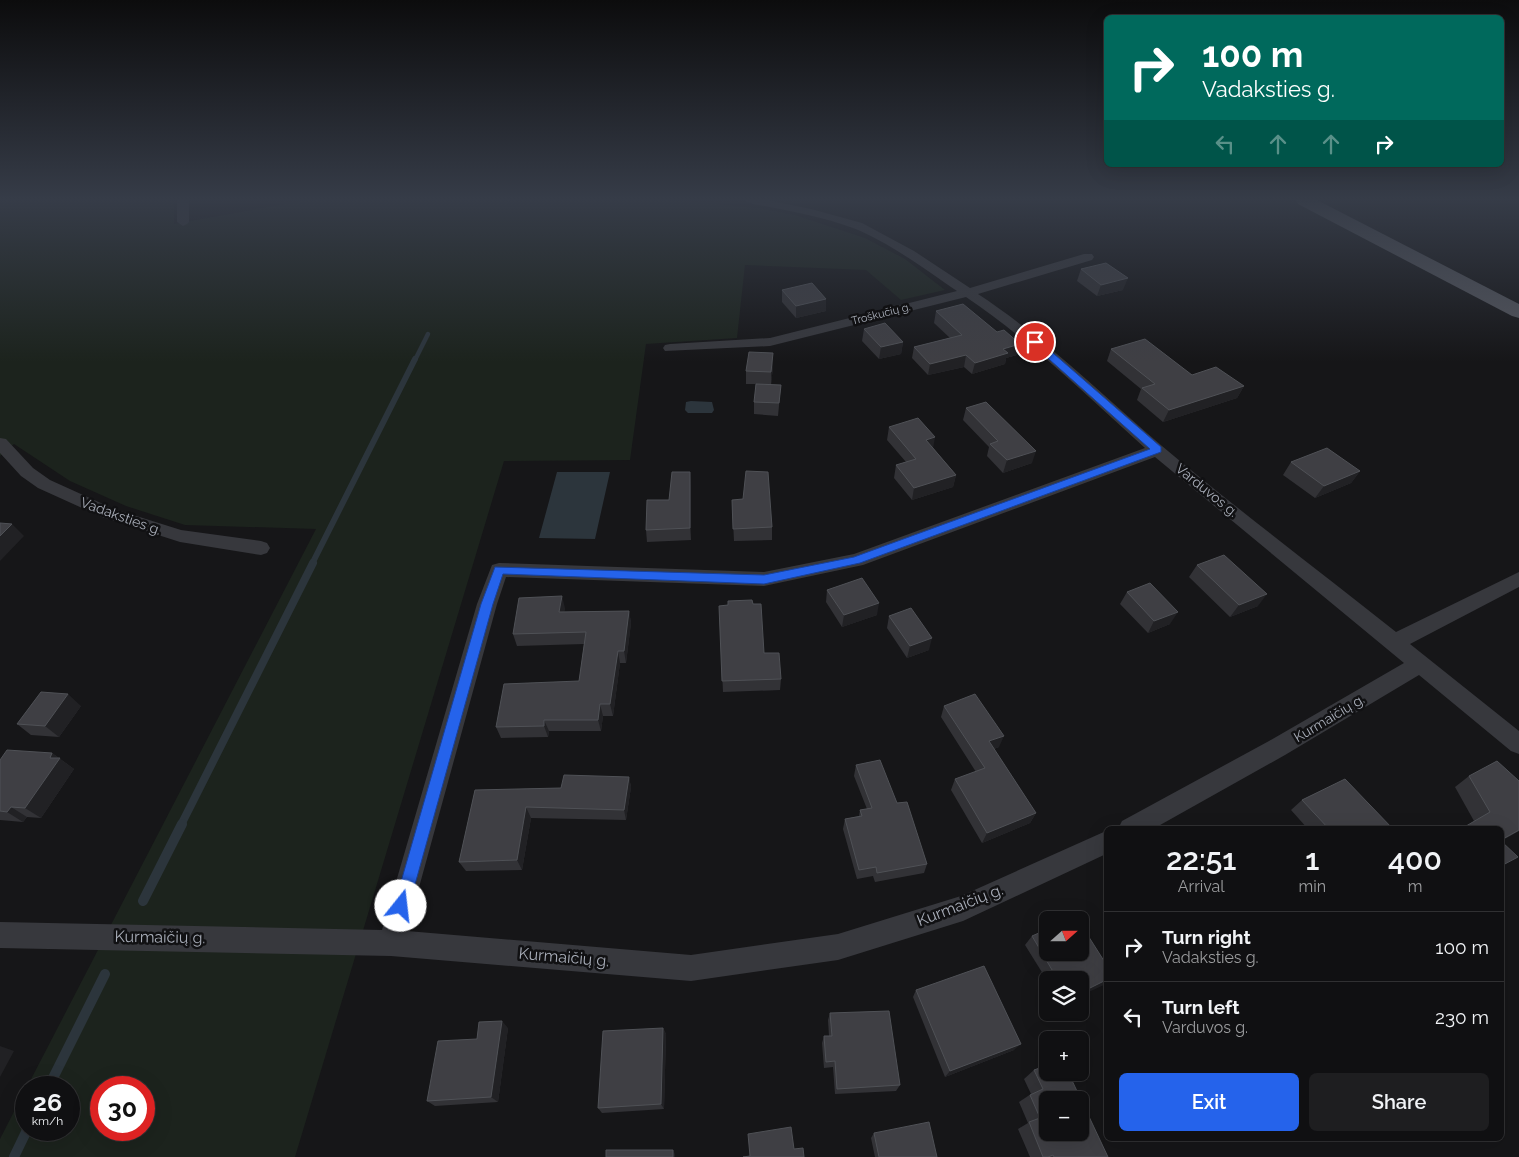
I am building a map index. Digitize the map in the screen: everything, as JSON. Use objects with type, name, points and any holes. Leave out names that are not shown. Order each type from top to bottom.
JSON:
[{"type":"main road","points":[[1408,254],[1519,312]]},
{"type":"main road","points":[[1429,254],[1519,297]]},
{"type":"street","name":"Varduvos g.","points":[[910,254],[970,292],[1022,331],[1157,450],[1519,744]]},
{"type":"street","name":"Troškučių g.","points":[[670,348],[770,342],[970,292],[1088,256]]},
{"type":"street","name":"Vadaksties g.","points":[[0,443],[27,472],[44,484],[108,513],[180,536],[261,548]]},
{"type":"street","points":[[391,943],[487,604],[499,570],[764,580],[856,560],[1157,450]]},
{"type":"street","points":[[1395,642],[1519,579]]},
{"type":"street","name":"Kurmaičių g.","points":[[1135,826],[1277,748],[1421,663]]},
{"type":"street","name":"Kurmaičių g.","points":[[0,935],[391,943],[691,968],[828,948],[962,908],[1104,843]]},
{"type":"shaded area","points":[[0,254],[895,254],[905,259],[945,290],[901,300],[866,270],[745,265],[737,338],[646,344],[630,460],[504,461],[295,1157],[0,1157],[0,1139],[15,1110],[15,1141],[80,1141],[80,1076],[33,1076],[316,529],[185,525],[126,506],[70,481],[14,444],[0,456]]},
{"type":"shaded area","points":[[686,402],[712,402],[714,410],[712,413],[688,413],[685,410]]},
{"type":"shaded area","points":[[557,472],[610,472],[595,539],[539,538]]},
{"type":"building","points":[[1106,263],[1128,278],[1101,285],[1081,269]]},
{"type":"building","points":[[812,283],[826,299],[796,306],[782,290]]},
{"type":"building","points":[[963,304],[997,332],[1004,330],[1020,344],[1003,349],[1008,353],[975,363],[966,355],[930,364],[914,347],[962,335],[936,311]]},
{"type":"building","points":[[885,323],[903,342],[881,347],[864,329]]},
{"type":"building","points":[[1145,339],[1192,375],[1216,367],[1244,386],[1169,410],[1142,388],[1155,384],[1111,349]]},
{"type":"building","points":[[749,352],[773,353],[771,372],[746,371]]},
{"type":"building","points":[[756,384],[781,385],[779,403],[754,402]]},
{"type":"building","points":[[986,402],[1036,451],[1007,460],[990,444],[998,441],[966,408]]},
{"type":"building","points":[[918,418],[935,437],[926,440],[956,475],[914,488],[896,465],[916,459],[889,427]]},
{"type":"building","points":[[1327,448],[1360,471],[1324,486],[1291,462]]},
{"type":"building","points":[[746,471],[768,472],[772,527],[733,529],[732,500],[743,499]]},
{"type":"building","points":[[672,472],[690,472],[690,528],[646,530],[647,500],[669,500]]},
{"type":"building","points":[[0,523],[12,524],[0,536]]},
{"type":"building","points":[[1224,555],[1267,594],[1239,605],[1197,565]]},
{"type":"building","points":[[862,578],[879,603],[844,615],[827,590]]},
{"type":"building","points":[[1150,583],[1178,612],[1154,621],[1127,592]]},
{"type":"building","points":[[562,596],[559,612],[629,611],[624,651],[618,651],[610,704],[600,704],[598,720],[544,720],[544,726],[496,727],[504,684],[579,681],[586,632],[513,634],[519,598]]},
{"type":"building","points":[[752,600],[753,604],[761,604],[764,653],[779,653],[781,679],[722,681],[719,606],[728,605],[728,601]]},
{"type":"building","points":[[911,608],[932,638],[910,646],[889,616]]},
{"type":"building","points":[[41,692],[68,694],[45,726],[17,724]]},
{"type":"building","points":[[975,694],[1004,736],[989,741],[1036,813],[987,833],[955,779],[985,768],[944,706]]},
{"type":"building","points":[[7,750],[52,753],[50,758],[60,758],[25,808],[11,807],[7,812],[0,811],[0,760]]},
{"type":"building","points":[[880,760],[897,803],[907,802],[927,864],[877,873],[876,867],[859,870],[845,819],[862,816],[860,810],[872,808],[856,765]]},
{"type":"building","points":[[1497,761],[1519,781],[1519,830],[1504,838],[1504,826],[1466,826],[1490,812],[1469,776]]},
{"type":"building","points":[[564,775],[629,777],[624,810],[526,807],[517,860],[459,862],[475,790],[561,788]]},
{"type":"building","points":[[1345,779],[1390,826],[1326,826],[1302,800]]},
{"type":"building","points":[[1504,844],[1518,857],[1504,864]]},
{"type":"building","points":[[1039,933],[1039,948],[1032,936]]},
{"type":"building","points":[[1089,937],[1104,961],[1104,981],[1089,988],[1089,971],[1053,971],[1047,961],[1089,961]]},
{"type":"building","points":[[984,966],[1021,1044],[950,1071],[916,990]]},
{"type":"building","points":[[889,1011],[900,1085],[837,1089],[835,1061],[826,1062],[824,1036],[832,1036],[830,1013]]},
{"type":"building","points":[[502,1021],[491,1097],[427,1101],[438,1041],[477,1039],[479,1022]]},
{"type":"building","points":[[663,1028],[661,1104],[598,1108],[603,1031]]},
{"type":"building","points":[[1039,1068],[1039,1081],[1034,1070]]},
{"type":"building","points":[[1039,1081],[1072,1081],[1077,1091],[1039,1091],[1039,1116],[1030,1095],[1043,1089]]},
{"type":"building","points":[[1089,1117],[1108,1157],[1054,1157],[1053,1155],[1043,1157],[1029,1122],[1039,1118],[1039,1141],[1089,1141]]},
{"type":"building","points":[[929,1122],[937,1157],[879,1157],[874,1133]]},
{"type":"building","points":[[791,1127],[794,1149],[803,1148],[804,1157],[743,1157],[750,1156],[748,1134]]},
{"type":"building","points":[[606,1150],[673,1150],[673,1157],[606,1157]]},
{"type":"waterway","points":[[415,360],[428,334]]},
{"type":"waterway","points":[[312,564],[415,359]]},
{"type":"waterway","points":[[181,825],[313,563]]},
{"type":"waterway","points":[[143,901],[182,824]]},
{"type":"waterway","points":[[54,1076],[105,974]]},
{"type":"waterway","points":[[14,1157],[22,1141]]},
{"type":"route","points":[[401,906],[487,604],[499,570],[764,580],[856,560],[1157,450],[1035,342]]}]
